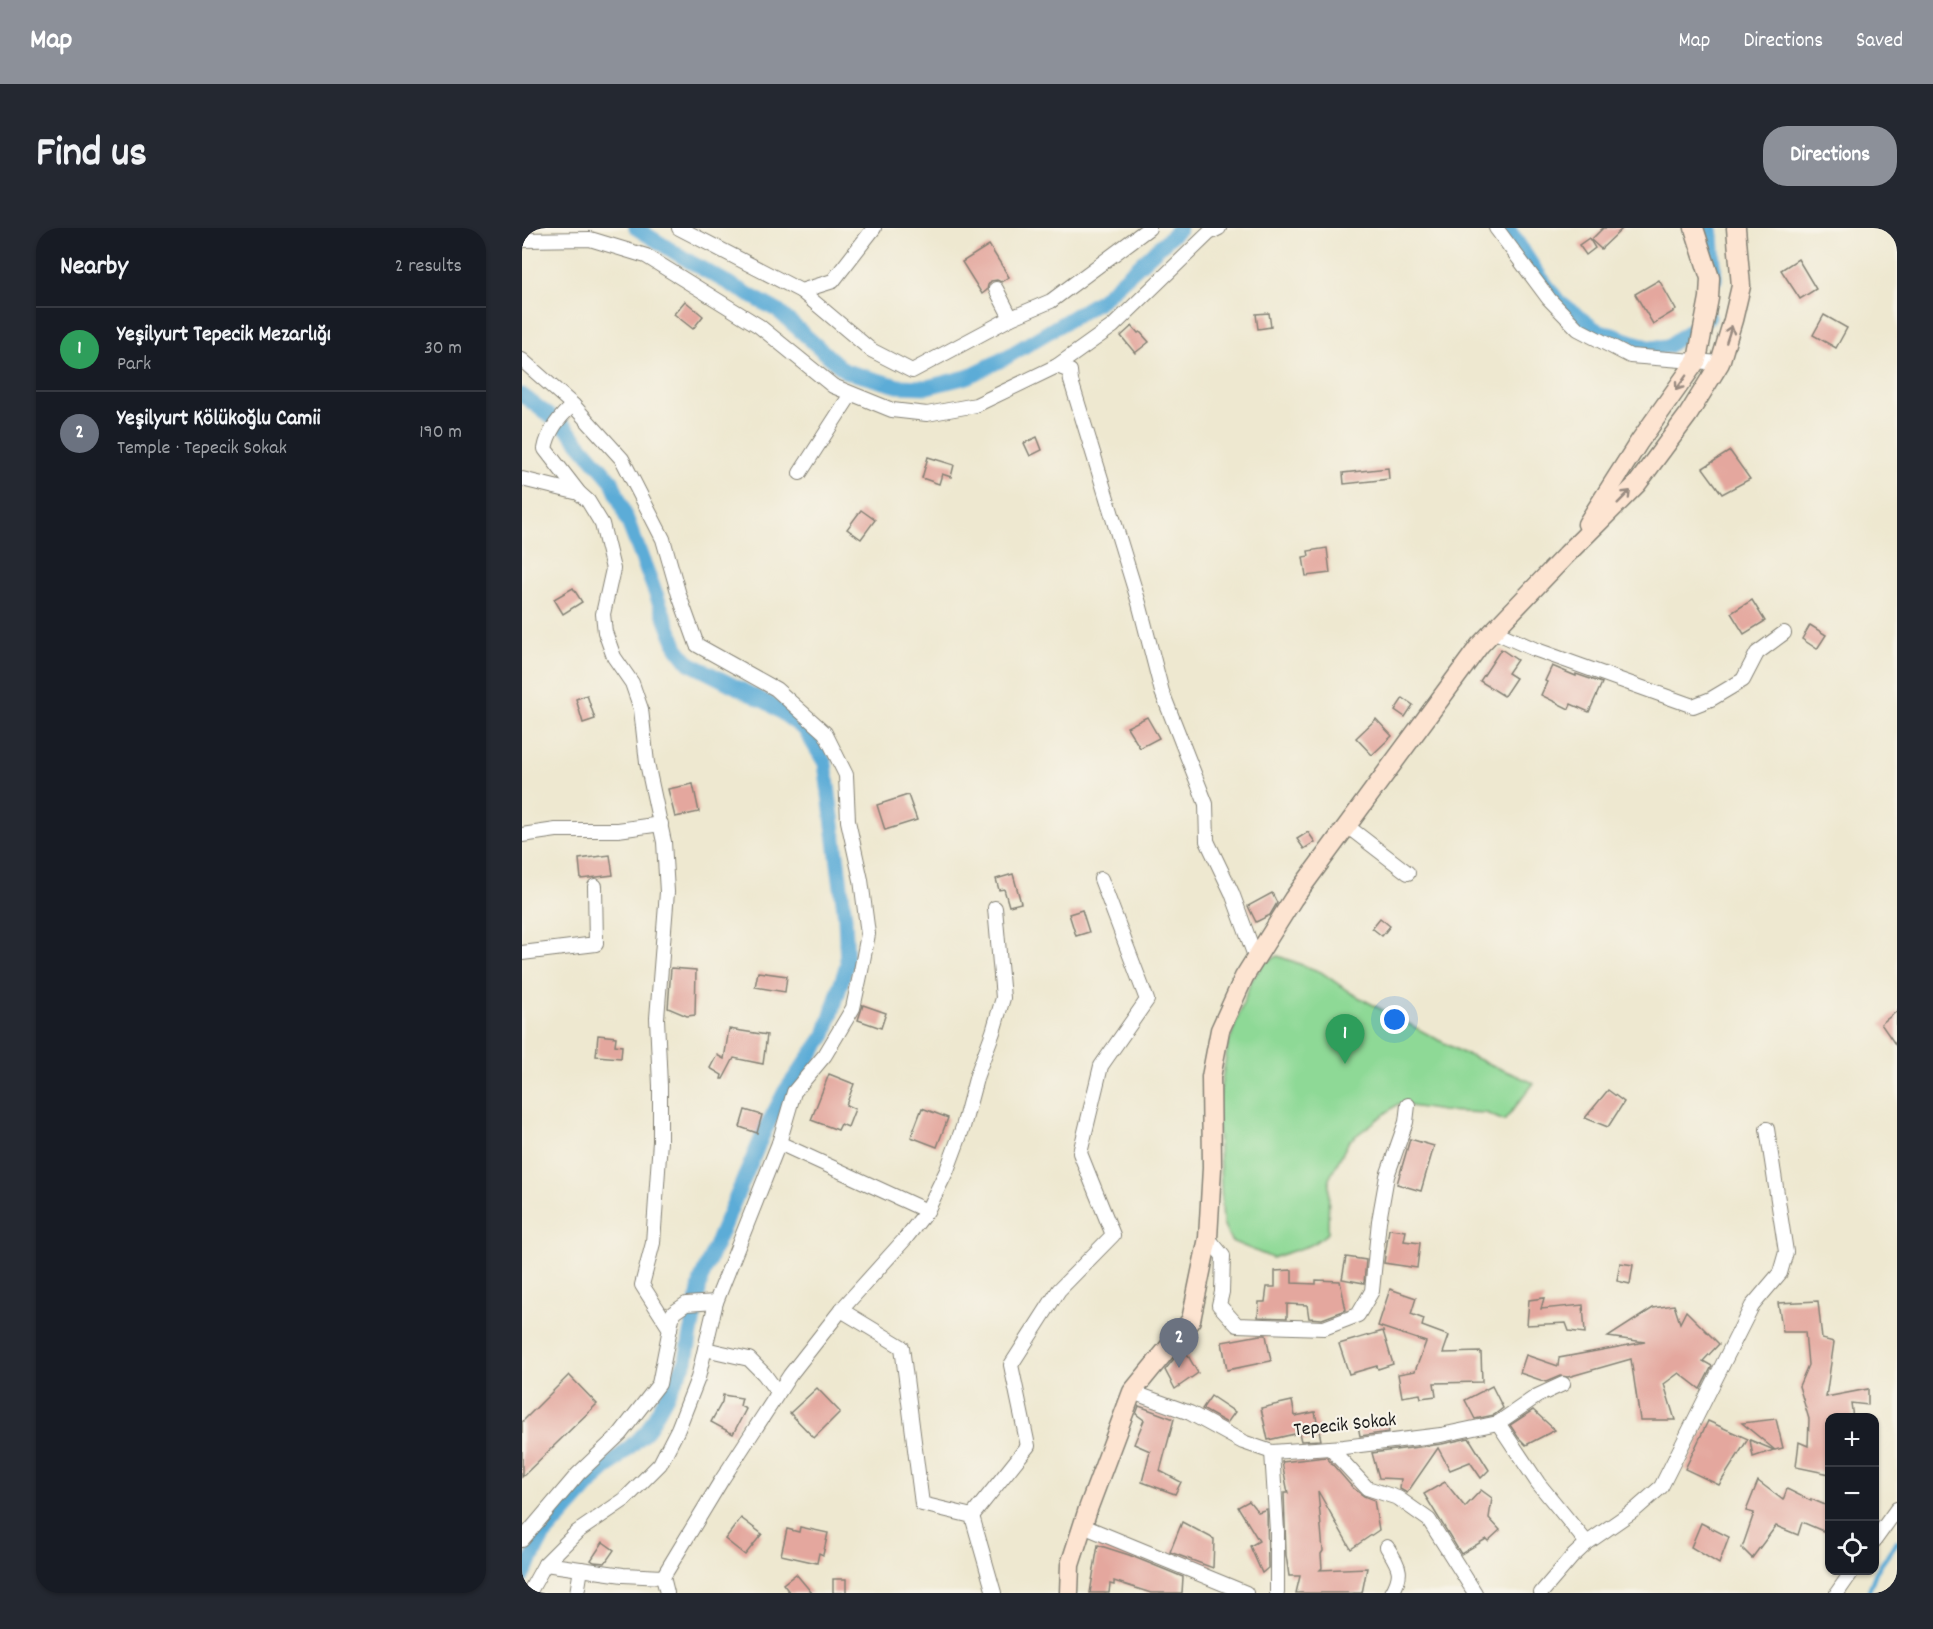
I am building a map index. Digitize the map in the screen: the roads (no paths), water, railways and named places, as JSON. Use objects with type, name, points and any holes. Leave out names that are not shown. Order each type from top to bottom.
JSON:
[{"type":"main road","points":[[1568,553],[1639,442],[1697,360],[1709,298],[1710,278],[1694,228]]},
{"type":"main road","points":[[1069,1593],[1070,1565],[1132,1392],[1191,1320],[1208,1238],[1212,1168],[1211,1077],[1221,1030],[1244,977],[1293,899],[1492,631],[1637,484],[1688,415],[1720,363],[1733,320],[1741,286],[1736,228]]},
{"type":"street","points":[[679,228],[801,291],[871,350],[912,371],[1011,318],[1051,301],[1149,228]]},
{"type":"street","points":[[801,291],[833,281],[874,228]]},
{"type":"street","points":[[522,240],[605,237],[646,256],[759,326],[833,386],[892,410],[927,414],[976,405],[1057,366],[1113,326],[1209,233],[1219,228]]},
{"type":"street","points":[[1496,228],[1549,299],[1578,329],[1630,356],[1720,363]]},
{"type":"street","points":[[996,289],[1011,318]]},
{"type":"street","points":[[522,360],[568,409],[622,459],[663,539],[696,645],[776,689],[825,733],[846,776],[848,821],[861,880],[868,933],[853,1008],[825,1055],[794,1092],[779,1143],[710,1303],[705,1349],[698,1378],[682,1419],[660,1464],[624,1500],[577,1532],[545,1564],[529,1593]]},
{"type":"street","points":[[1057,366],[1071,371],[1074,392],[1139,603],[1162,692],[1206,804],[1207,841],[1232,893],[1256,959]]},
{"type":"street","points":[[801,473],[851,394]]},
{"type":"street","points":[[568,409],[547,438],[545,449],[579,493],[588,501],[602,524],[613,569],[603,614],[605,632],[614,657],[632,682],[641,709],[647,763],[664,842],[668,892],[657,1018],[660,1141],[653,1243],[642,1285],[670,1329]]},
{"type":"street","points":[[522,479],[579,493]]},
{"type":"street","points":[[1492,631],[1534,649],[1693,706],[1711,699],[1743,680],[1756,653],[1784,633]]},
{"type":"street","points":[[522,835],[556,830],[618,830],[661,824]]},
{"type":"street","points":[[1347,826],[1408,873]]},
{"type":"street","points":[[972,1516],[1028,1446],[1011,1365],[1059,1290],[1113,1235],[1080,1153],[1101,1066],[1147,1000],[1101,879]]},
{"type":"street","points":[[522,953],[596,944],[596,886]]},
{"type":"street","points":[[667,1593],[663,1577],[721,1481],[778,1394],[841,1310],[927,1211],[947,1170],[963,1127],[977,1075],[1003,998],[995,908]]},
{"type":"street","points":[[1208,1238],[1223,1256],[1222,1292],[1219,1305],[1237,1325],[1324,1328],[1358,1315],[1372,1291],[1379,1221],[1387,1176],[1406,1122],[1408,1105]]},
{"type":"street","points":[[1541,1593],[1587,1543],[1636,1509],[1661,1487],[1752,1306],[1780,1273],[1786,1252],[1767,1129]]},
{"type":"street","points":[[779,1143],[927,1211]]},
{"type":"street","points":[[522,1540],[578,1474],[620,1434],[659,1384],[673,1313],[686,1304],[710,1303]]},
{"type":"street","points":[[841,1310],[902,1347],[922,1503],[972,1516]]},
{"type":"street","points":[[705,1349],[749,1359],[764,1374],[778,1394]]},
{"type":"street","name":"Tepecik Sokak","points":[[1132,1392],[1190,1413],[1243,1442],[1272,1452],[1330,1448],[1441,1435],[1498,1423],[1537,1396],[1563,1384]]},
{"type":"street","points":[[1498,1423],[1538,1483],[1587,1543]]},
{"type":"street","points":[[1330,1448],[1367,1488],[1398,1498],[1429,1520],[1475,1593]]},
{"type":"street","points":[[1272,1452],[1277,1531],[1277,1593]]},
{"type":"street","points":[[1879,1534],[1897,1509]]},
{"type":"street","points":[[972,1516],[994,1593]]},
{"type":"street","points":[[1083,1526],[1246,1593]]},
{"type":"street","points":[[1387,1547],[1400,1568],[1398,1581],[1392,1593]]},
{"type":"street","points":[[545,1564],[623,1575],[663,1577]]},
{"type":"street","points":[[577,1593],[581,1569]]},
{"type":"street","points":[[1837,1593],[1850,1575]]},
{"type":"waterway","points":[[636,228],[692,263],[778,311],[845,371],[898,386],[927,387],[967,377],[1005,358],[1101,300],[1180,228]]},
{"type":"waterway","points":[[1508,228],[1559,302],[1595,329],[1651,348],[1668,346],[1709,317]]},
{"type":"waterway","points":[[1710,228],[1715,279]]},
{"type":"waterway","points":[[522,395],[566,428],[612,481],[677,648],[689,663],[770,704],[805,730],[825,763],[845,917],[847,964],[825,1035],[785,1091],[764,1132],[701,1279],[686,1361],[647,1431],[596,1478],[543,1537],[522,1577]]},
{"type":"waterway","points":[[1868,1593],[1876,1572],[1897,1542]]},
{"type":"place","name":"Yeşilyurt Tepecik Mezarlığı","points":[[1345,1064]]},
{"type":"place","name":"Yeşilyurt Kölükoğlu Camii","points":[[1179,1368]]}]
